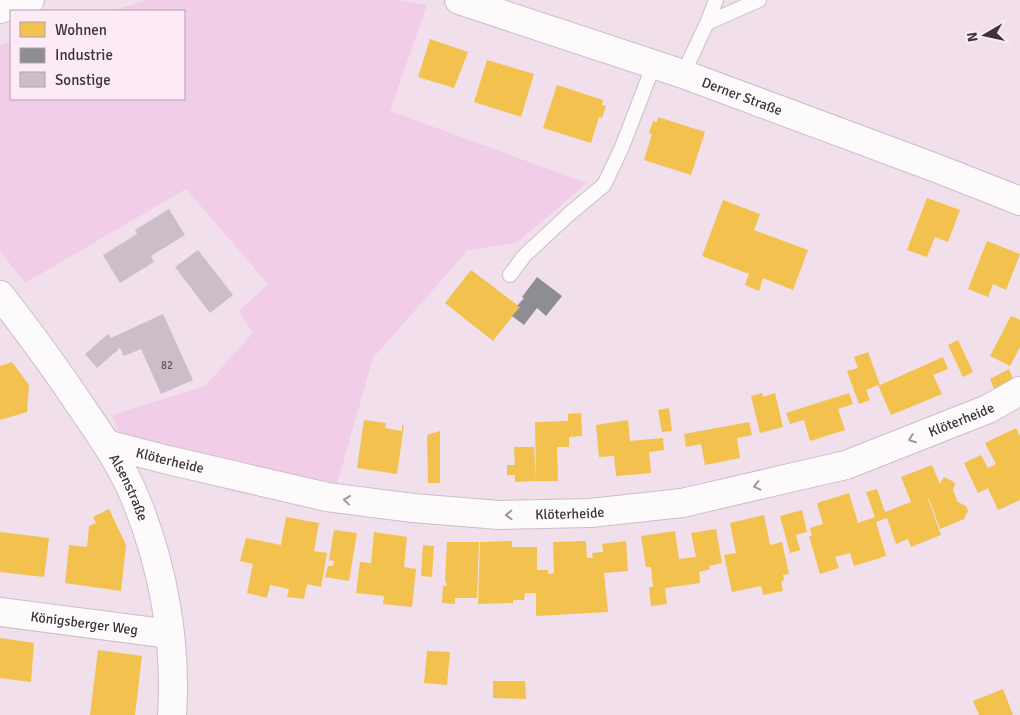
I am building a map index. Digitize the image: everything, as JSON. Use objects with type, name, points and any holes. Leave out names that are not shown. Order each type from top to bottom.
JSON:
[{"type":"street","points":[[0,9],[30,0]]},
{"type":"street","name":"Derner Straße","points":[[459,0],[683,74],[1020,201]]},
{"type":"street","name":"Alsenstraße","points":[[0,295],[39,345],[106,444],[135,498],[148,534],[162,586],[173,664],[172,715]]},
{"type":"street","name":"Klöterheide","points":[[106,444],[328,497],[413,508],[499,515],[590,513],[682,503],[846,465],[988,409],[1020,391]]},
{"type":"street","name":"Königsberger Weg","points":[[0,612],[170,634]]},
{"type":"lane","points":[[683,74],[708,22],[716,0]]},
{"type":"lane","points":[[708,22],[759,0]]},
{"type":"lane","points":[[510,276],[524,256],[604,185],[622,147],[654,64]]},
{"type":"shaded area","points":[[148,0],[396,0],[427,5],[390,111],[587,183],[516,243],[468,250],[373,358],[337,484],[122,440],[112,415],[205,386],[253,333],[239,311],[268,284],[186,189],[25,283],[0,251],[0,45],[10,42],[10,100],[185,100],[185,10],[114,10]]},
{"type":"building: Wohnen","points":[[430,39],[468,52],[454,88],[418,77]]},
{"type":"building: Wohnen","points":[[487,60],[534,74],[521,117],[474,102]]},
{"type":"building: Wohnen","points":[[557,85],[603,100],[602,105],[606,106],[602,118],[599,117],[591,143],[543,128]]},
{"type":"building: Wohnen","points":[[658,117],[705,132],[691,175],[644,160],[652,134],[649,133],[653,121],[657,122]]},
{"type":"building: Wohnen","points":[[927,198],[960,210],[948,242],[935,237],[927,257],[907,250]]},
{"type":"building: Wohnen","points":[[723,200],[760,214],[754,230],[808,250],[793,290],[763,278],[759,291],[745,285],[749,274],[702,256]]},
{"type":"building: Wohnen","points":[[987,241],[1020,254],[1006,290],[993,284],[988,297],[968,289]]},
{"type":"building: Wohnen","points":[[471,270],[520,307],[493,341],[445,303]]},
{"type":"building: Wohnen","points":[[1011,316],[1020,320],[1020,347],[1010,366],[990,356]]},
{"type":"building: Wohnen","points":[[958,340],[973,372],[963,377],[948,345]]},
{"type":"building: Wohnen","points":[[868,352],[880,385],[943,357],[948,369],[933,375],[942,394],[891,415],[878,385],[866,390],[870,400],[859,404],[847,371],[858,368],[854,357]]},
{"type":"building: Wohnen","points":[[12,362],[29,385],[27,412],[0,420],[0,366]]},
{"type":"building: Wohnen","points":[[1009,369],[1013,379],[994,389],[990,379]]},
{"type":"building: Wohnen","points":[[762,393],[763,397],[775,393],[783,427],[760,433],[751,396]]},
{"type":"building: Wohnen","points":[[849,393],[853,404],[838,409],[845,430],[810,441],[804,420],[790,424],[786,413]]},
{"type":"building: Wohnen","points":[[669,408],[672,431],[662,432],[658,410]]},
{"type":"building: Wohnen","points":[[581,413],[582,436],[569,437],[569,447],[557,447],[558,481],[536,481],[535,422],[568,421],[568,414]]},
{"type":"building: Wohnen","points":[[364,420],[386,423],[385,428],[402,431],[402,425],[404,425],[397,474],[357,468]]},
{"type":"building: Wohnen","points":[[628,420],[630,441],[663,438],[664,450],[649,452],[651,473],[616,476],[614,456],[599,457],[596,425]]},
{"type":"building: Wohnen","points":[[749,422],[752,435],[737,438],[740,458],[705,465],[701,444],[686,447],[684,434]]},
{"type":"building: Wohnen","points":[[1016,428],[1020,436],[1020,500],[998,510],[988,488],[978,493],[964,463],[981,455],[988,468],[996,464],[985,443]]},
{"type":"building: Wohnen","points":[[440,431],[440,483],[428,483],[427,435]]},
{"type":"building: Wohnen","points":[[514,447],[534,447],[536,481],[515,482],[515,475],[507,475],[507,465],[515,465]]},
{"type":"building: Wohnen","points":[[932,465],[940,484],[944,477],[954,482],[953,490],[958,502],[966,506],[968,511],[964,519],[940,529],[928,499],[941,535],[911,547],[908,539],[896,544],[887,518],[876,522],[886,556],[854,566],[850,553],[835,557],[839,568],[820,574],[809,536],[812,536],[810,528],[823,524],[817,503],[849,493],[858,523],[875,517],[866,492],[877,489],[885,512],[911,502],[901,477]]},
{"type":"building: Wohnen","points":[[109,509],[126,545],[121,591],[65,583],[69,545],[87,547],[89,526],[96,523],[93,517]]},
{"type":"building: Wohnen","points":[[802,510],[807,532],[796,535],[800,550],[790,553],[780,516]]},
{"type":"building: Wohnen","points":[[764,515],[770,545],[782,542],[789,574],[783,575],[784,580],[781,582],[783,591],[763,595],[761,586],[732,592],[724,555],[736,553],[730,523]]},
{"type":"building: Wohnen","points":[[286,517],[319,523],[314,551],[327,553],[321,587],[307,584],[304,599],[287,597],[289,589],[270,585],[267,598],[247,593],[253,564],[240,561],[246,538],[281,545]]},
{"type":"building: Wohnen","points":[[716,529],[722,563],[709,566],[710,569],[699,572],[700,583],[665,588],[667,604],[651,606],[649,587],[653,587],[651,567],[646,567],[641,536],[675,531],[679,559],[696,557],[691,533]]},
{"type":"building: Wohnen","points":[[334,530],[357,533],[349,581],[325,577],[328,566],[333,566],[334,561],[329,560]]},
{"type":"building: Wohnen","points":[[0,532],[49,538],[44,577],[0,572]]},
{"type":"building: Wohnen","points":[[374,532],[407,537],[404,567],[416,569],[412,607],[383,604],[384,596],[356,593],[360,562],[371,563]]},
{"type":"building: Wohnen","points":[[512,541],[512,547],[537,547],[537,570],[548,570],[548,574],[554,573],[553,542],[586,541],[587,558],[593,558],[592,553],[603,552],[602,544],[626,541],[628,571],[604,573],[608,612],[536,616],[536,593],[525,593],[524,600],[513,600],[513,603],[478,604],[480,542]]},
{"type":"building: Wohnen","points":[[447,542],[479,542],[477,598],[455,598],[455,604],[442,603],[443,586],[447,586],[445,580]]},
{"type":"building: Wohnen","points":[[423,545],[434,546],[432,577],[421,576]]},
{"type":"building: Wohnen","points":[[0,638],[34,643],[31,682],[0,678]]},
{"type":"building: Wohnen","points":[[98,650],[142,656],[135,715],[90,715]]},
{"type":"building: Wohnen","points":[[427,651],[450,652],[447,685],[424,683]]},
{"type":"building: Wohnen","points":[[493,681],[525,681],[526,699],[493,698]]},
{"type":"building: Wohnen","points":[[1003,689],[1013,715],[979,715],[973,701]]},
{"type":"building: Industrie","points":[[537,277],[562,296],[546,316],[537,308],[524,325],[512,316],[520,307],[517,306],[524,298],[522,297]]},
{"type":"building: Sonstige","points":[[169,209],[185,235],[151,256],[154,262],[120,283],[103,255],[137,234],[135,230]]},
{"type":"building: Sonstige","points":[[198,250],[233,295],[210,313],[175,267]]},
{"type":"building: Sonstige","points":[[163,314],[193,380],[161,394],[141,349],[124,356],[120,348],[97,368],[85,354],[108,334],[111,338]]}]
